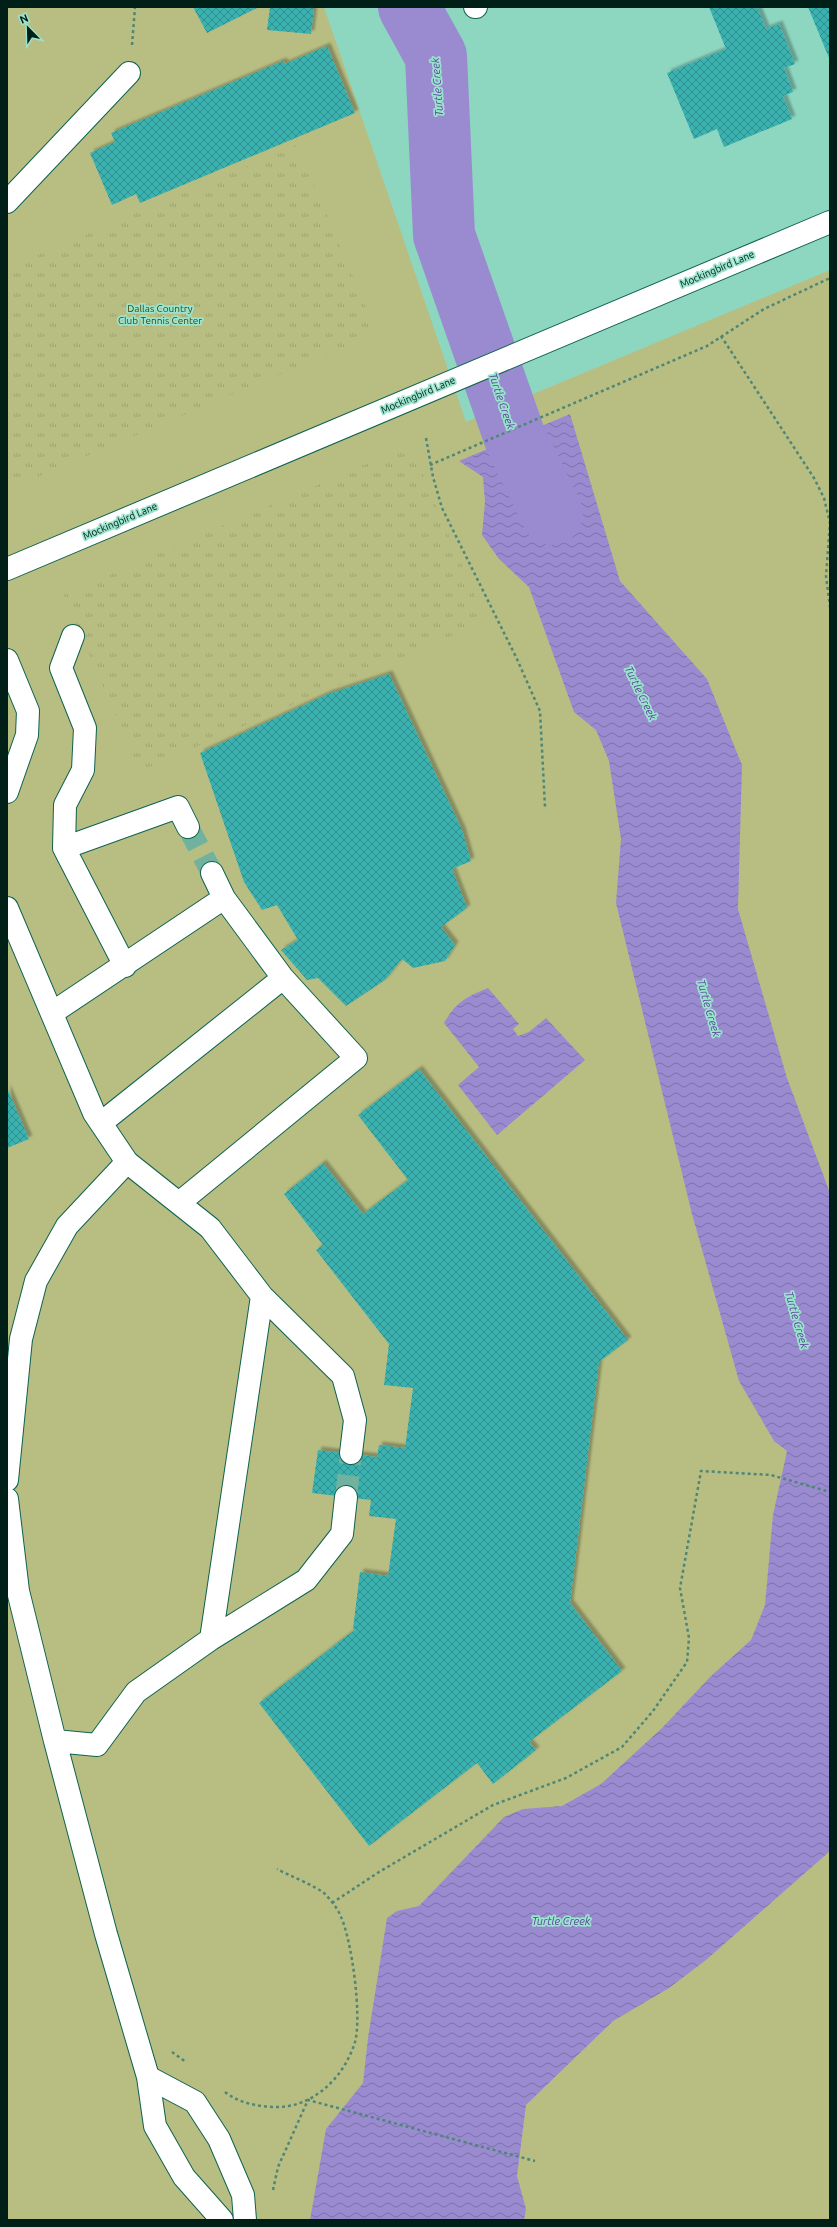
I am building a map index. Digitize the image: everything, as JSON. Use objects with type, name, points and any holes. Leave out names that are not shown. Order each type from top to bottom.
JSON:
[{"type":"main road","points":[[7,202],[129,74]]},
{"type":"main road","name":"Mockingbird Lane","points":[[7,569],[830,222]]},
{"type":"main road","points":[[73,636],[61,668],[85,728],[83,770],[65,805],[64,848],[125,966]]},
{"type":"main road","points":[[7,660],[28,711],[27,735],[7,792]]},
{"type":"main road","points":[[64,848],[178,807],[188,827]]},
{"type":"main road","points":[[179,1203],[356,1058],[283,978],[224,898],[212,874]]},
{"type":"main road","points":[[52,1013],[125,966],[224,898]]},
{"type":"main road","points":[[7,908],[94,1113],[127,1162],[210,1228],[262,1296],[343,1376],[355,1420],[351,1453]]},
{"type":"main road","points":[[101,1123],[283,978]]},
{"type":"main road","points":[[7,1480],[21,1339],[36,1281],[67,1226],[127,1162]]},
{"type":"main road","points":[[211,1639],[262,1296]]},
{"type":"main road","points":[[55,1741],[97,1745],[136,1692],[211,1639],[306,1580],[342,1534],[346,1497]]},
{"type":"main road","points":[[7,1499],[18,1591],[55,1741],[106,1934],[148,2077],[155,2126],[184,2177],[222,2220]]},
{"type":"main road","points":[[148,2077],[195,2102],[219,2139],[243,2194],[245,2220]]},
{"type":"path","points":[[129,74],[135,7]]},
{"type":"path","points":[[430,465],[707,346],[764,309],[830,278]]},
{"type":"path","points":[[721,336],[814,478],[824,498],[830,523],[826,576],[830,607]]},
{"type":"path","points":[[426,438],[430,465],[442,508],[516,657],[540,711],[545,807]]},
{"type":"path","points":[[332,1903],[379,1872],[493,1805],[566,1778],[622,1747],[652,1712],[687,1662],[689,1638],[680,1588],[701,1472],[771,1475],[830,1492]]},
{"type":"path","points":[[221,2089],[232,2097],[256,2106],[282,2107],[308,2100],[329,2085],[346,2065],[355,2041],[354,1968],[341,1916],[324,1893],[277,1869]]},
{"type":"path","points":[[171,2051],[188,2064]]},
{"type":"path","points":[[308,2100],[535,2161]]},
{"type":"path","points":[[272,2196],[278,2167],[308,2100]]},
{"type":"green space","points":[[7,7],[324,7],[466,422],[830,270],[830,2220],[7,2220]]},
{"type":"green space","name":"Dallas Country Club Tennis Center","points":[[297,145],[377,333],[9,489],[7,483],[7,268]]},
{"type":"green space","points":[[410,445],[486,621],[140,771],[63,595]]},
{"type":"water","name":"Turtle Creek","points":[[570,414],[620,581],[707,679],[742,765],[738,909],[787,1078],[830,1193],[830,1851],[706,1960],[669,1988],[613,2021],[526,2105],[517,2176],[526,2209],[524,2220],[310,2220],[326,2129],[363,2083],[368,2038],[387,1918],[397,1911],[419,1906],[504,1817],[523,1809],[562,1806],[601,1784],[662,1728],[711,1676],[751,1640],[765,1605],[773,1515],[787,1451],[774,1441],[739,1381],[692,1214],[616,903],[621,839],[609,761],[596,730],[574,712],[529,587],[499,559],[482,535],[485,502],[483,477],[459,461]]},
{"type":"water","points":[[488,988],[519,1024],[513,1029],[518,1036],[529,1032],[546,1018],[585,1060],[497,1135],[458,1085],[479,1067],[444,1023],[457,1005],[462,1001]]},
{"type":"building","points":[[193,7],[259,7],[207,33]]},
{"type":"building","points":[[270,7],[314,7],[311,34],[267,30]]},
{"type":"building","points":[[709,7],[757,7],[766,29],[779,24],[795,64],[784,68],[793,92],[783,96],[792,119],[724,147],[717,129],[694,139],[667,73],[726,49]]},
{"type":"building","points":[[808,7],[830,7],[830,58],[829,58]]},
{"type":"building","points":[[327,46],[355,113],[140,203],[136,194],[112,205],[90,153],[115,142],[111,133],[283,61],[285,64]]},
{"type":"building","points":[[389,674],[462,830],[471,861],[452,869],[467,908],[441,927],[455,945],[445,961],[413,968],[402,959],[385,980],[346,1006],[318,978],[307,980],[281,950],[298,940],[277,905],[262,910],[244,882],[200,753],[328,694]]},
{"type":"building","points":[[419,1069],[628,1340],[599,1362],[570,1603],[622,1671],[529,1742],[536,1750],[493,1784],[477,1763],[369,1846],[259,1703],[356,1629],[353,1629],[360,1572],[388,1576],[396,1519],[369,1516],[371,1500],[312,1493],[318,1450],[377,1457],[379,1445],[405,1448],[413,1388],[384,1385],[389,1344],[316,1250],[323,1245],[284,1194],[323,1163],[363,1214],[408,1180],[358,1115]]},
{"type":"building","points":[[7,1088],[29,1139],[7,1148]]},
{"type":"waterway","name":"Turtle Creek","points":[[409,7],[436,56],[444,235],[515,438],[552,514]]},
{"type":"tunnel","points":[[188,827],[212,873]]},
{"type":"tunnel","points":[[346,1497],[351,1453]]}]
